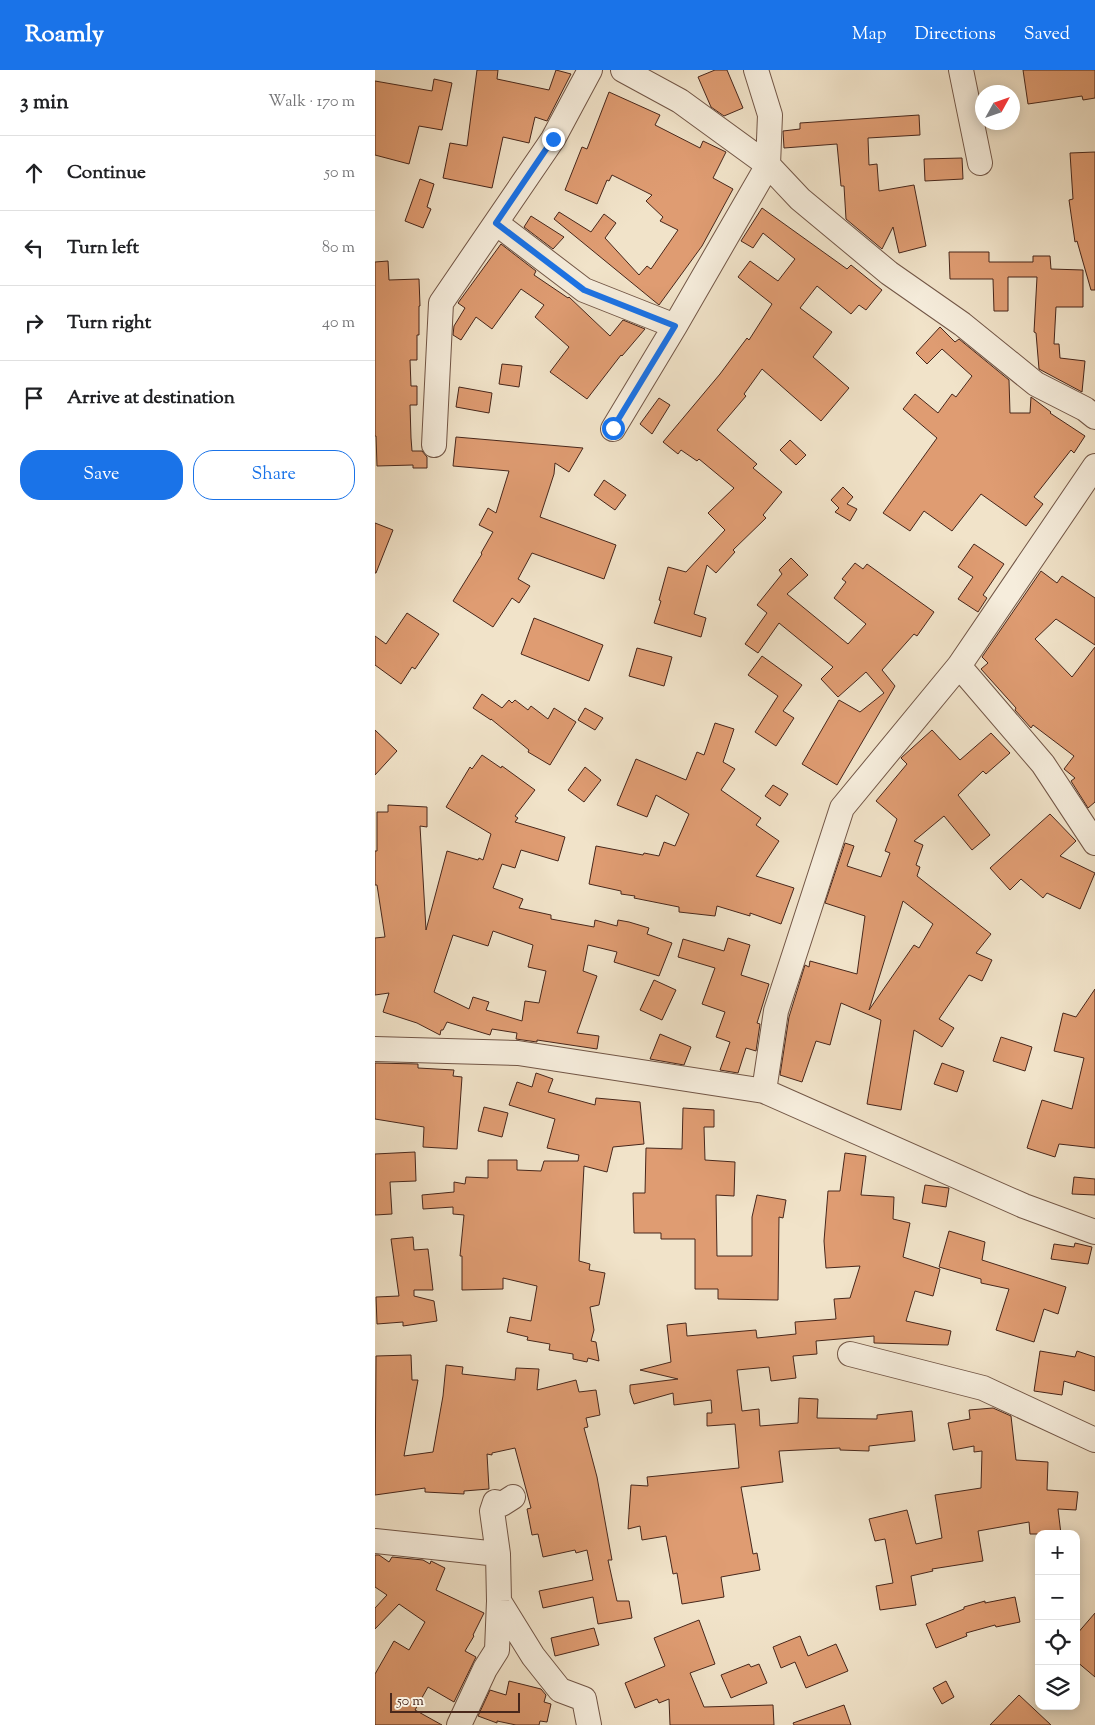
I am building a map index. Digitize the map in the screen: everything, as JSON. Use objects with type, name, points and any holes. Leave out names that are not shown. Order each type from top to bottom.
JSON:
[{"type":"street","points":[[434,445],[441,303],[553,139],[590,70]]},
{"type":"street","points":[[623,70],[680,101],[768,165],[800,200],[889,273],[962,324],[1036,384],[1085,409],[1095,417]]},
{"type":"street","points":[[613,428],[675,326],[768,165],[770,115],[756,70]]},
{"type":"street","points":[[961,70],[979,163]]},
{"type":"street","points":[[496,223],[584,290],[675,326]]},
{"type":"street","points":[[764,1091],[777,1011],[842,808],[959,666],[1095,466]]},
{"type":"street","points":[[959,666],[1043,764],[1095,843]]},
{"type":"street","points":[[375,1049],[518,1053],[764,1091],[1024,1206],[1095,1232]]},
{"type":"street","points":[[850,1354],[983,1388],[1095,1440]]},
{"type":"street","points":[[459,1725],[485,1669],[497,1650],[499,1554],[492,1511],[495,1502],[502,1504],[513,1498]]},
{"type":"street","points":[[375,1542],[499,1554]]},
{"type":"street","points":[[499,1601],[533,1656],[560,1690],[584,1699],[589,1725]]},
{"type":"building","points":[[477,70],[498,70],[497,79],[549,90],[556,70],[571,74],[547,121],[535,117],[529,143],[503,137],[492,188],[443,178],[450,143],[467,146]]},
{"type":"building","points":[[715,70],[727,70],[743,108],[724,116],[711,107],[698,77]]},
{"type":"building","points":[[1023,70],[1095,70],[1095,98],[1083,100],[1082,96],[1028,104]]},
{"type":"building","points":[[434,79],[452,83],[442,130],[419,126],[409,164],[375,155],[375,81],[432,91]]},
{"type":"building","points":[[609,92],[660,115],[655,125],[700,148],[703,141],[726,152],[713,178],[733,189],[702,246],[659,305],[554,219],[559,212],[591,232],[604,214],[616,223],[605,238],[639,275],[647,266],[651,269],[678,230],[660,221],[663,217],[646,201],[652,195],[612,175],[609,181],[607,180],[597,204],[565,190],[582,147],[587,149]]},
{"type":"building","points":[[919,115],[920,135],[868,138],[869,165],[877,164],[879,191],[914,185],[926,246],[899,253],[893,227],[882,249],[846,219],[844,186],[841,186],[837,144],[784,148],[783,131],[800,129],[800,123]]},
{"type":"building","points":[[1095,152],[1095,290],[1091,290],[1077,241],[1075,242],[1069,200],[1073,199],[1070,153]]},
{"type":"building","points":[[962,158],[963,179],[925,181],[924,159]]},
{"type":"building","points":[[420,179],[434,184],[427,207],[431,209],[423,228],[405,221]]},
{"type":"building","points":[[762,208],[847,269],[851,265],[882,290],[866,310],[859,305],[851,314],[817,286],[800,308],[832,332],[813,357],[849,388],[821,421],[762,369],[744,394],[746,396],[717,430],[757,464],[753,468],[782,492],[763,515],[766,518],[733,550],[735,552],[716,573],[707,565],[694,614],[706,618],[701,637],[654,623],[661,601],[659,600],[668,567],[686,572],[725,530],[708,513],[734,488],[699,459],[697,461],[681,450],[678,454],[663,442],[720,374],[747,338],[749,340],[772,304],[738,277],[750,261],[778,281],[795,259],[763,233],[753,248],[741,241]]},
{"type":"building","points":[[531,216],[564,237],[553,249],[524,227]]},
{"type":"building","points":[[501,244],[536,271],[534,275],[569,297],[610,336],[623,320],[645,329],[621,355],[587,399],[550,372],[569,347],[535,317],[544,305],[521,289],[492,329],[476,317],[461,340],[453,335],[454,326],[465,308],[458,303]]},
{"type":"building","points":[[949,252],[989,252],[989,262],[1033,262],[1033,256],[1050,256],[1051,269],[1083,270],[1083,307],[1056,307],[1054,344],[1059,344],[1060,358],[1085,361],[1082,392],[1039,369],[1036,333],[1034,332],[1037,277],[1008,277],[1008,311],[994,311],[993,279],[950,279]]},
{"type":"building","points":[[388,261],[389,280],[419,279],[420,306],[417,360],[410,360],[411,386],[417,386],[417,405],[410,405],[411,438],[412,451],[422,451],[427,457],[427,468],[413,468],[413,465],[377,466],[375,436],[375,262]]},
{"type":"building","points":[[940,327],[955,342],[959,339],[1009,380],[1010,413],[1030,413],[1031,397],[1050,413],[1085,436],[1074,453],[1071,450],[1034,497],[1043,504],[1026,526],[981,494],[952,531],[924,511],[910,531],[883,513],[937,438],[903,409],[915,394],[938,413],[952,394],[956,397],[972,376],[942,349],[927,364],[916,353]]},
{"type":"building","points":[[502,364],[522,366],[519,387],[499,384]]},
{"type":"building","points":[[459,387],[492,393],[489,413],[456,407]]},
{"type":"building","points":[[659,398],[670,405],[652,434],[640,424]]},
{"type":"building","points":[[456,437],[583,448],[569,472],[555,463],[554,474],[540,517],[616,545],[604,579],[532,553],[518,579],[530,586],[519,603],[512,598],[493,627],[453,601],[482,554],[493,532],[479,525],[488,508],[496,513],[509,471],[453,466]]},
{"type":"building","points":[[790,440],[806,455],[796,465],[780,450]]},
{"type":"building","points":[[604,480],[626,495],[615,510],[594,495]]},
{"type":"building","points":[[843,487],[853,497],[847,504],[857,509],[850,521],[835,512],[839,508],[831,500]]},
{"type":"building","points":[[375,523],[393,530],[376,573],[375,573]]},
{"type":"building","points":[[974,544],[1004,564],[983,595],[987,598],[978,612],[958,599],[973,577],[958,567]]},
{"type":"building","points":[[791,558],[808,575],[787,594],[848,644],[866,624],[834,598],[846,582],[842,579],[855,563],[863,569],[867,564],[934,612],[917,636],[914,634],[882,670],[895,686],[837,785],[802,764],[839,700],[860,712],[884,693],[866,672],[838,697],[821,679],[833,667],[779,623],[758,653],[745,644],[767,613],[757,605],[782,574],[779,570]]},
{"type":"building","points":[[1041,571],[1057,583],[1062,576],[1095,598],[1095,645],[1056,619],[1035,639],[1072,677],[1095,647],[1095,802],[1088,808],[1071,781],[1075,778],[1064,769],[1074,756],[1033,725],[1031,728],[981,669],[988,663],[982,657]]},
{"type":"building","points":[[407,613],[439,634],[415,669],[412,667],[401,684],[375,665],[375,636],[386,644]]},
{"type":"building","points":[[534,618],[603,645],[589,681],[521,654]]},
{"type":"building","points":[[637,648],[672,657],[664,686],[629,676]]},
{"type":"building","points":[[762,656],[802,685],[783,711],[794,718],[776,746],[755,732],[778,696],[748,675]]},
{"type":"building","points":[[482,694],[502,708],[509,700],[512,703],[515,700],[528,710],[531,706],[548,719],[554,708],[576,722],[550,765],[528,752],[529,750],[491,719],[473,708]]},
{"type":"building","points":[[585,708],[603,718],[595,730],[578,720]]},
{"type":"building","points":[[715,723],[734,729],[723,762],[735,769],[721,790],[761,818],[756,825],[779,841],[756,876],[794,888],[781,924],[750,913],[750,916],[717,906],[715,916],[679,912],[679,907],[634,898],[635,896],[621,894],[621,891],[589,884],[596,846],[643,855],[644,853],[659,856],[664,842],[675,846],[689,814],[656,795],[647,817],[617,805],[636,759],[686,780],[697,752],[704,755]]},
{"type":"building","points":[[375,730],[397,751],[375,775]]},
{"type":"building","points":[[932,730],[960,760],[991,733],[1010,753],[986,774],[983,771],[958,795],[990,835],[972,850],[944,816],[914,841],[923,845],[916,865],[920,867],[917,876],[991,934],[976,953],[992,960],[982,981],[969,975],[939,1019],[954,1028],[942,1047],[914,1030],[901,1110],[867,1104],[881,1020],[841,1003],[830,1045],[816,1041],[802,1082],[780,1075],[789,1017],[805,965],[809,967],[810,961],[857,974],[865,916],[825,903],[845,843],[854,846],[847,866],[881,877],[890,853],[885,851],[897,819],[876,801],[907,764],[901,758]],"holes":[[[903,901],[933,924],[919,948],[914,945],[869,1010]]]},
{"type":"building","points":[[482,755],[501,768],[502,766],[535,790],[515,816],[518,818],[515,822],[565,837],[558,861],[521,850],[515,868],[502,864],[493,888],[523,899],[519,908],[551,915],[551,919],[594,927],[595,920],[617,926],[618,920],[629,922],[649,928],[647,934],[672,943],[659,976],[614,962],[617,952],[588,945],[583,971],[597,976],[577,1033],[599,1036],[597,1049],[537,1040],[537,1042],[516,1039],[517,1033],[492,1029],[490,1035],[447,1022],[440,1035],[417,1023],[383,1012],[389,993],[375,995],[375,938],[385,937],[377,885],[375,885],[377,812],[388,812],[388,805],[427,807],[427,827],[420,826],[426,930],[447,851],[483,860],[491,834],[446,807],[470,767],[472,769]],"holes":[[[493,931],[533,945],[528,967],[546,971],[539,1003],[525,1001],[522,1021],[486,1010],[489,1002],[473,997],[469,1009],[434,992],[453,935],[488,946]]]},
{"type":"building","points":[[585,767],[601,780],[584,802],[568,790]]},
{"type":"building","points":[[773,785],[788,794],[780,806],[765,796]]},
{"type":"building","points":[[1050,814],[1076,841],[1060,856],[1095,873],[1080,909],[1047,893],[1043,898],[1021,879],[1010,890],[990,868]]},
{"type":"building","points":[[728,938],[750,945],[741,975],[769,984],[757,1023],[760,1024],[756,1051],[746,1048],[738,1073],[720,1070],[730,1042],[716,1037],[725,1012],[702,1004],[715,968],[678,957],[683,939],[724,951]]},
{"type":"building","points":[[654,980],[676,990],[662,1020],[640,1010]]},
{"type":"building","points":[[1095,989],[1095,1148],[1059,1144],[1055,1157],[1027,1148],[1042,1100],[1072,1109],[1084,1058],[1054,1051],[1063,1013],[1076,1017]]},
{"type":"building","points":[[660,1034],[691,1047],[684,1065],[650,1059]]},
{"type":"building","points":[[1001,1037],[1032,1047],[1025,1071],[993,1061]]},
{"type":"building","points":[[375,1063],[418,1064],[418,1068],[454,1070],[453,1076],[462,1077],[457,1149],[423,1147],[424,1127],[375,1119]]},
{"type":"building","points":[[942,1063],[964,1071],[957,1092],[934,1084]]},
{"type":"building","points":[[536,1073],[553,1079],[548,1092],[595,1105],[596,1098],[640,1102],[644,1144],[613,1147],[607,1172],[584,1166],[579,1261],[590,1264],[589,1270],[605,1273],[599,1305],[590,1307],[594,1330],[591,1341],[596,1342],[599,1361],[588,1358],[587,1362],[573,1359],[573,1354],[549,1350],[550,1344],[527,1340],[528,1337],[507,1332],[510,1317],[531,1321],[537,1286],[503,1278],[503,1289],[462,1290],[462,1256],[460,1256],[464,1215],[453,1214],[453,1207],[423,1209],[422,1195],[454,1192],[454,1182],[465,1184],[466,1177],[488,1178],[488,1160],[517,1160],[517,1170],[541,1171],[544,1161],[578,1161],[579,1155],[547,1148],[555,1119],[509,1105],[517,1082],[532,1087]]},
{"type":"building","points":[[484,1107],[508,1113],[502,1137],[478,1131]]},
{"type":"building","points":[[683,1108],[714,1110],[714,1127],[704,1127],[705,1160],[735,1162],[734,1196],[716,1195],[717,1256],[752,1256],[752,1217],[757,1195],[786,1200],[783,1218],[779,1217],[778,1300],[718,1299],[718,1289],[695,1289],[695,1239],[661,1239],[661,1233],[634,1233],[633,1193],[645,1193],[646,1148],[682,1149]]},
{"type":"building","points":[[415,1152],[416,1181],[390,1182],[392,1214],[375,1215],[375,1154]]},
{"type":"building","points":[[845,1153],[866,1156],[861,1195],[894,1197],[893,1219],[910,1223],[903,1257],[940,1269],[933,1296],[915,1291],[906,1321],[951,1331],[948,1345],[874,1343],[874,1336],[816,1341],[817,1354],[793,1356],[796,1378],[771,1381],[769,1367],[737,1370],[742,1411],[759,1409],[760,1426],[798,1423],[799,1398],[818,1399],[817,1418],[877,1419],[877,1415],[912,1411],[915,1441],[869,1446],[869,1451],[840,1450],[840,1448],[779,1451],[783,1482],[741,1487],[753,1554],[757,1553],[760,1570],[721,1577],[724,1597],[682,1604],[677,1573],[673,1574],[666,1536],[642,1540],[640,1526],[628,1529],[631,1485],[648,1486],[647,1477],[739,1468],[735,1424],[707,1426],[707,1413],[712,1413],[711,1400],[674,1405],[673,1393],[634,1404],[630,1385],[678,1379],[640,1370],[671,1362],[667,1325],[686,1323],[687,1336],[756,1330],[757,1338],[796,1334],[795,1322],[836,1319],[834,1299],[850,1298],[860,1266],[826,1268],[824,1241],[828,1191],[840,1191]]},
{"type":"building","points":[[1074,1177],[1095,1179],[1095,1195],[1072,1194]]},
{"type":"building","points":[[925,1185],[949,1188],[946,1207],[922,1203]]},
{"type":"building","points":[[949,1231],[985,1242],[982,1260],[1066,1287],[1058,1314],[1044,1309],[1034,1342],[996,1330],[1009,1289],[981,1283],[981,1279],[939,1267]]},
{"type":"building","points":[[413,1237],[414,1250],[428,1249],[433,1290],[414,1290],[414,1296],[434,1301],[437,1321],[403,1326],[403,1322],[377,1324],[376,1297],[399,1296],[391,1239]]},
{"type":"building","points":[[1075,1243],[1092,1247],[1088,1264],[1051,1259],[1054,1244],[1074,1247]]},
{"type":"building","points":[[1040,1351],[1075,1357],[1077,1351],[1095,1357],[1095,1391],[1064,1381],[1062,1395],[1034,1391]]},
{"type":"building","points":[[411,1355],[412,1380],[418,1380],[404,1456],[433,1452],[443,1396],[446,1365],[463,1367],[462,1374],[515,1380],[516,1368],[539,1369],[537,1390],[576,1380],[579,1392],[596,1390],[600,1415],[586,1418],[588,1427],[584,1428],[597,1477],[612,1560],[608,1560],[617,1601],[629,1601],[632,1618],[598,1624],[593,1597],[543,1608],[539,1591],[593,1580],[587,1550],[576,1553],[575,1550],[543,1557],[538,1534],[532,1535],[527,1509],[531,1508],[515,1448],[492,1453],[492,1455],[487,1454],[489,1489],[464,1491],[464,1494],[425,1492],[425,1488],[375,1495],[376,1356]]},
{"type":"building","points":[[993,1408],[1011,1416],[1016,1460],[1048,1462],[1047,1490],[1078,1492],[1076,1510],[1058,1509],[1061,1530],[1035,1530],[1035,1534],[1030,1534],[1029,1522],[978,1531],[983,1561],[932,1569],[933,1571],[911,1576],[916,1605],[880,1610],[876,1586],[893,1583],[885,1539],[875,1541],[869,1519],[907,1510],[916,1544],[942,1538],[935,1495],[981,1488],[982,1451],[974,1452],[974,1446],[953,1450],[948,1423],[970,1419],[969,1410]]},
{"type":"building","points":[[375,1555],[379,1555],[389,1562],[392,1557],[423,1560],[430,1564],[431,1561],[445,1568],[436,1590],[484,1613],[465,1651],[476,1657],[454,1702],[428,1687],[415,1710],[442,1725],[375,1725],[375,1674],[394,1641],[409,1650],[425,1622],[399,1604],[375,1629],[375,1608],[387,1595],[375,1587]]},
{"type":"building","points":[[1015,1597],[1020,1622],[996,1627],[995,1625],[966,1633],[967,1636],[936,1648],[926,1624],[964,1609],[964,1607],[985,1601],[985,1603]]},
{"type":"building","points":[[1095,1613],[1095,1677],[1080,1664],[1080,1630]]},
{"type":"building","points":[[699,1620],[715,1664],[690,1673],[704,1707],[773,1705],[774,1725],[670,1725],[669,1699],[659,1703],[657,1699],[635,1708],[625,1683],[665,1666],[654,1638]]},
{"type":"building","points":[[594,1628],[599,1645],[555,1656],[551,1638]]},
{"type":"building","points":[[800,1636],[808,1656],[836,1644],[848,1671],[806,1688],[795,1662],[781,1668],[773,1647]]},
{"type":"building","points":[[749,1664],[751,1667],[759,1664],[767,1683],[731,1698],[721,1675]]},
{"type":"building","points":[[509,1681],[541,1689],[546,1695],[544,1702],[551,1704],[547,1722],[540,1721],[539,1725],[516,1725],[497,1721],[497,1723],[478,1716],[490,1690],[506,1695]]},
{"type":"building","points":[[946,1681],[954,1697],[942,1704],[933,1688]]},
{"type":"building","points":[[1019,1695],[1051,1725],[990,1725]]},
{"type":"building","points":[[844,1705],[851,1725],[794,1725],[793,1723]]},
{"type":"route","points":[[553,139],[496,223],[584,290],[675,326],[613,428]]}]
